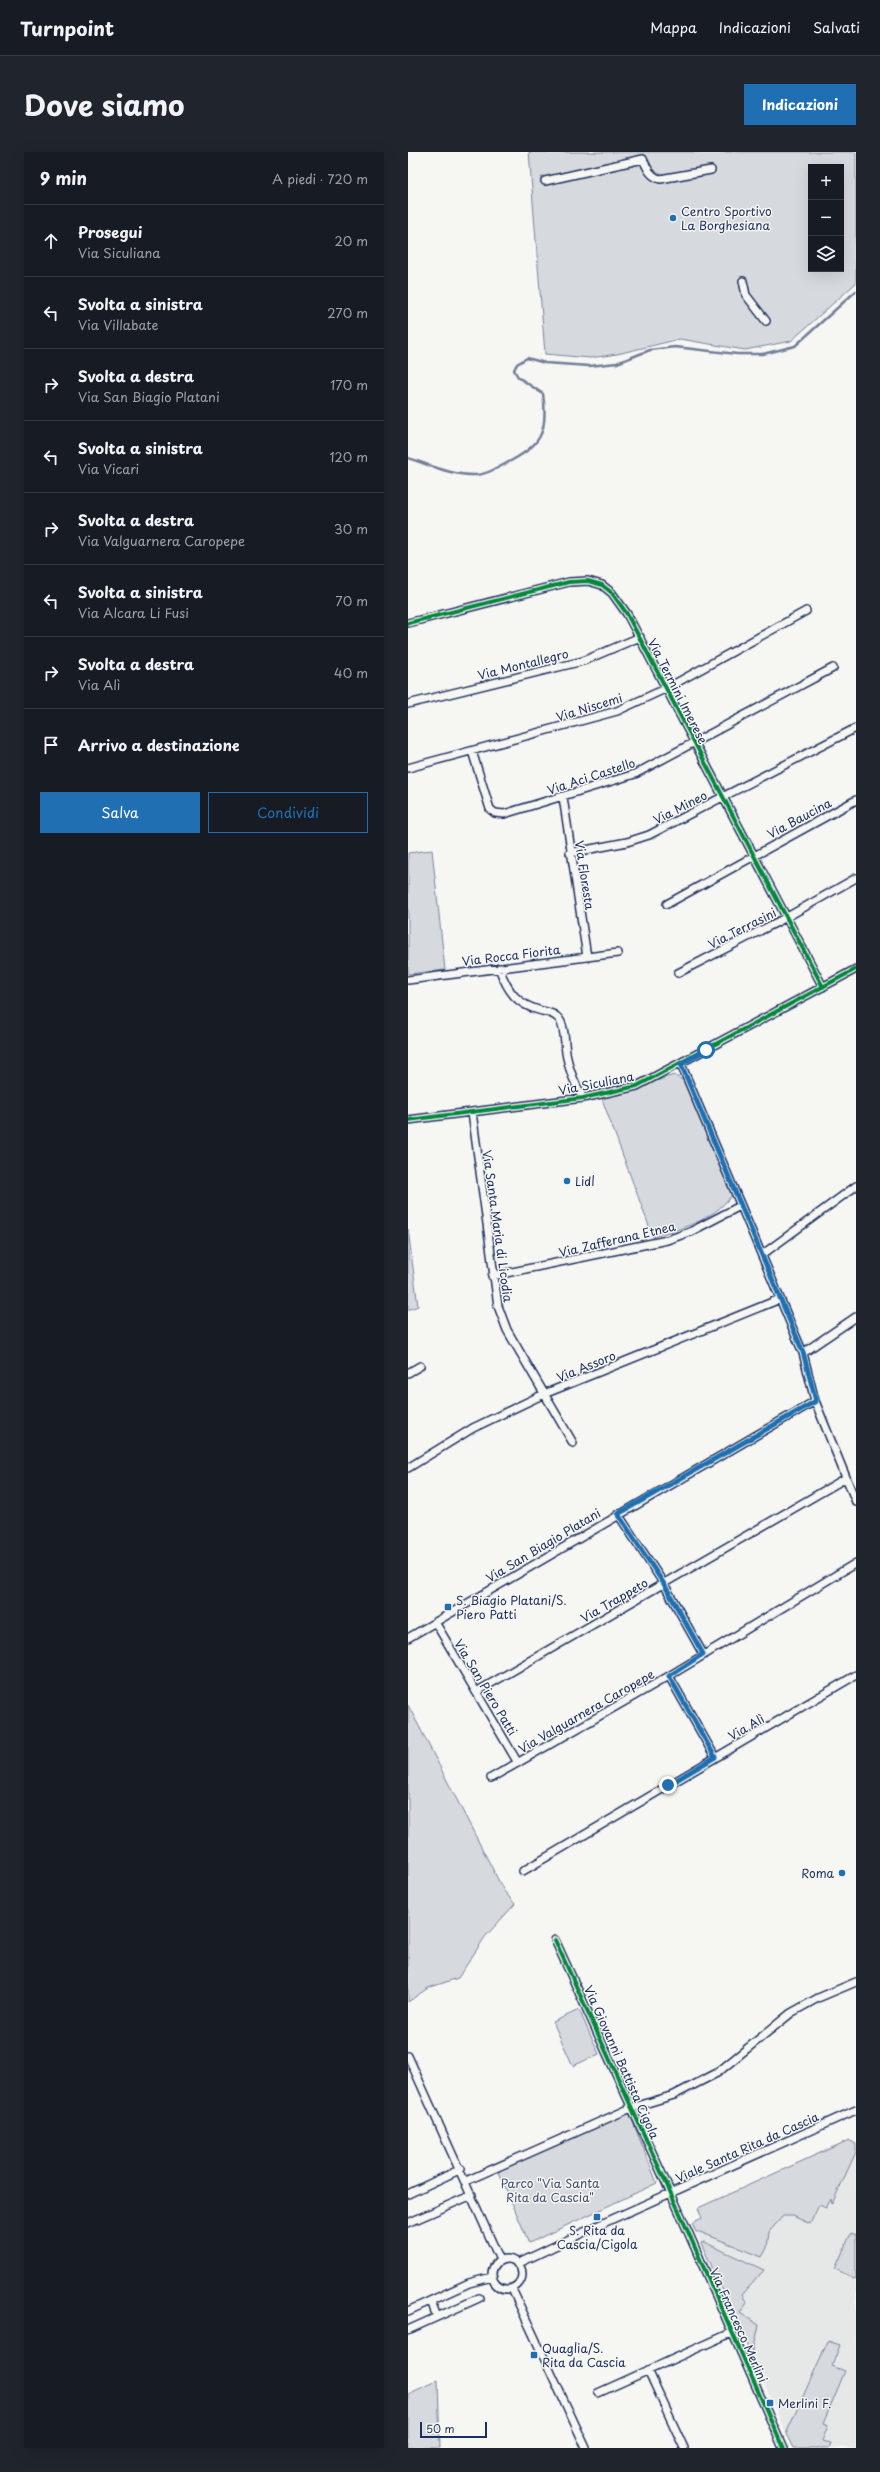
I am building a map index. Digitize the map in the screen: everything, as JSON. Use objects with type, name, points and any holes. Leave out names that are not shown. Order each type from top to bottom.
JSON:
[{"type":"street","points":[[545,181],[643,158],[648,170],[654,177],[660,179],[711,170]]},
{"type":"street","points":[[743,281],[746,295],[766,321]]},
{"type":"street","name":"Via Termini Imerese","points":[[408,623],[569,582],[588,581],[602,585],[612,593],[640,637],[722,798],[787,917],[823,987]]},
{"type":"street","name":"Via Niscemi","points":[[408,768],[613,713],[667,688],[806,611]]},
{"type":"street","name":"Via Montallegro","points":[[408,704],[583,661],[640,637]]},
{"type":"street","name":"Via Aci Castello","points":[[472,751],[489,806],[495,813],[504,814],[635,774],[694,744],[833,668]]},
{"type":"street","name":"Via Mineo","points":[[570,853],[639,839],[722,798],[856,728]]},
{"type":"street","name":"Via Floresta","points":[[563,797],[570,853],[587,957]]},
{"type":"street","name":"Via Baucina","points":[[667,904],[753,855],[856,800]]},
{"type":"street","name":"Via Terrasini","points":[[678,973],[787,917],[856,878]]},
{"type":"street","name":"Via Rocca Fiorita","points":[[408,980],[618,953]]},
{"type":"street","points":[[499,968],[508,990],[515,999],[530,1007],[552,1014],[560,1021],[570,1070],[583,1098]]},
{"type":"street","name":"Via Siculiana","points":[[408,1120],[583,1098],[637,1086],[681,1064],[856,969]]},
{"type":"street","points":[[681,1064],[740,1206],[763,1254],[780,1299],[803,1352],[816,1401],[856,1502]]},
{"type":"street","name":"Via Santa Maria di Licodia","points":[[472,1112],[492,1276],[498,1306],[507,1330],[573,1443]]},
{"type":"street","points":[[763,1254],[856,1186]]},
{"type":"street","name":"Via Zafferana Etnea","points":[[492,1276],[666,1240],[690,1232],[740,1206]]},
{"type":"street","name":"Via Assoro","points":[[408,1468],[473,1428],[544,1394],[780,1299]]},
{"type":"street","points":[[803,1352],[856,1317]]},
{"type":"street","points":[[408,1373],[420,1366]]},
{"type":"street","name":"Via San Biagio Platani","points":[[408,1638],[618,1514],[816,1401]]},
{"type":"street","name":"Via Trappeto","points":[[476,1692],[846,1478]]},
{"type":"street","points":[[618,1514],[664,1584],[703,1654]]},
{"type":"street","name":"Via Valguarnera Caropepe","points":[[491,1778],[669,1676],[703,1654],[856,1563]]},
{"type":"street","name":"Via San Piero Patti","points":[[435,1622],[518,1763]]},
{"type":"street","name":"Via Alì","points":[[522,1871],[856,1674]]},
{"type":"street","points":[[669,1676],[715,1757]]},
{"type":"street","name":"Via Giovanni Battista Cigola","points":[[556,1940],[678,2209]]},
{"type":"street","points":[[466,2181],[631,2108],[674,2095],[717,2073],[791,2013],[818,1998],[856,1982]]},
{"type":"street","points":[[408,2056],[461,2169],[500,2260]]},
{"type":"street","name":"Viale Santa Rita da Cascia","points":[[517,2264],[670,2192],[856,2110]]},
{"type":"street","points":[[408,2194],[461,2169]]},
{"type":"street","points":[[408,2223],[472,2195]]},
{"type":"street","name":"Via Francesco Merlini","points":[[678,2209],[731,2333],[783,2448]]},
{"type":"street","points":[[508,2259],[517,2264],[521,2271],[521,2278],[512,2289],[505,2289],[496,2285],[492,2277],[494,2266],[500,2260],[508,2259]]},
{"type":"street","points":[[408,2312],[469,2283],[492,2277]]},
{"type":"street","points":[[512,2289],[586,2448]]},
{"type":"street","points":[[408,2330],[479,2298]]},
{"type":"street","points":[[431,2301],[437,2317]]},
{"type":"street","points":[[598,2393],[731,2333]]},
{"type":"street","points":[[648,2370],[684,2448]]},
{"type":"shaded area","points":[[849,2140],[856,2144],[856,2448],[793,2448],[692,2223],[702,2218],[698,2208]]},
{"type":"green space","name":"Centro Sportivo La Borghesiana","points":[[529,152],[856,152],[856,283],[791,341],[745,350],[680,339],[617,354],[590,358],[545,354]]},
{"type":"green space","points":[[432,850],[445,970],[408,974],[408,853]]},
{"type":"green space","points":[[674,1075],[686,1082],[732,1195],[715,1212],[706,1218],[653,1237],[602,1099]]},
{"type":"green space","points":[[408,1229],[418,1306],[408,1310]]},
{"type":"green space","points":[[408,1705],[504,1891],[515,1904],[485,1937],[458,1978],[428,1988],[408,2002]]},
{"type":"green space","points":[[579,2010],[599,2054],[573,2066],[553,2022]]},
{"type":"green space","name":"Parco \"Via Santa Rita da Cascia\"","points":[[629,2112],[657,2183],[529,2243],[498,2170]]},
{"type":"green space","points":[[849,2140],[856,2144],[856,2152],[832,2204],[831,2199],[826,2208],[819,2205],[810,2224],[793,2216],[783,2216],[769,2232],[767,2248],[762,2257],[700,2232],[696,2232],[692,2223],[702,2218],[698,2208]]},
{"type":"green space","points":[[851,2233],[856,2235],[856,2279],[835,2269]]},
{"type":"green space","points":[[704,2242],[764,2270],[742,2295],[747,2303],[740,2313],[759,2325],[753,2351],[748,2345],[701,2243]]},
{"type":"green space","points":[[828,2341],[840,2345],[832,2366],[845,2371],[823,2424],[828,2426],[822,2441],[831,2443],[829,2448],[793,2448],[786,2434]]},
{"type":"green space","points":[[438,2380],[440,2448],[408,2448],[408,2394]]},
{"type":"waterway","points":[[408,458],[450,472],[477,475],[484,474],[495,469],[527,451],[539,437],[543,429],[545,419],[543,394],[518,377],[514,370],[517,364],[527,358],[545,363],[589,366],[617,363],[650,350],[675,347],[737,354],[763,354],[795,346],[856,291]]},
{"type":"cycle path","points":[[408,623],[569,582],[588,581],[602,585],[612,593],[627,614],[823,987]]},
{"type":"cycle path","points":[[408,1120],[583,1098],[637,1086],[856,969]]},
{"type":"cycle path","points":[[555,1940],[678,2209],[783,2448]]},
{"type":"place","name":"Centro Sportivo La Borghesiana","points":[[673,218]]},
{"type":"place","name":"Lidl","points":[[567,1181]]},
{"type":"place","name":"S. Biagio Platani/S. Piero Patti","points":[[448,1607]]},
{"type":"place","name":"Roma","points":[[842,1873]]},
{"type":"place","name":"S. Rita da Cascia/Cigola","points":[[597,2217]]},
{"type":"place","name":"Quaglia/S. Rita da Cascia","points":[[534,2355]]},
{"type":"place","name":"Merlini F.","points":[[770,2403]]},
{"type":"route","points":[[668,1785],[715,1757],[669,1676],[703,1654],[664,1584],[618,1514],[816,1401],[803,1352],[780,1299],[763,1254],[740,1206],[714,1140],[681,1064],[706,1050]]}]
